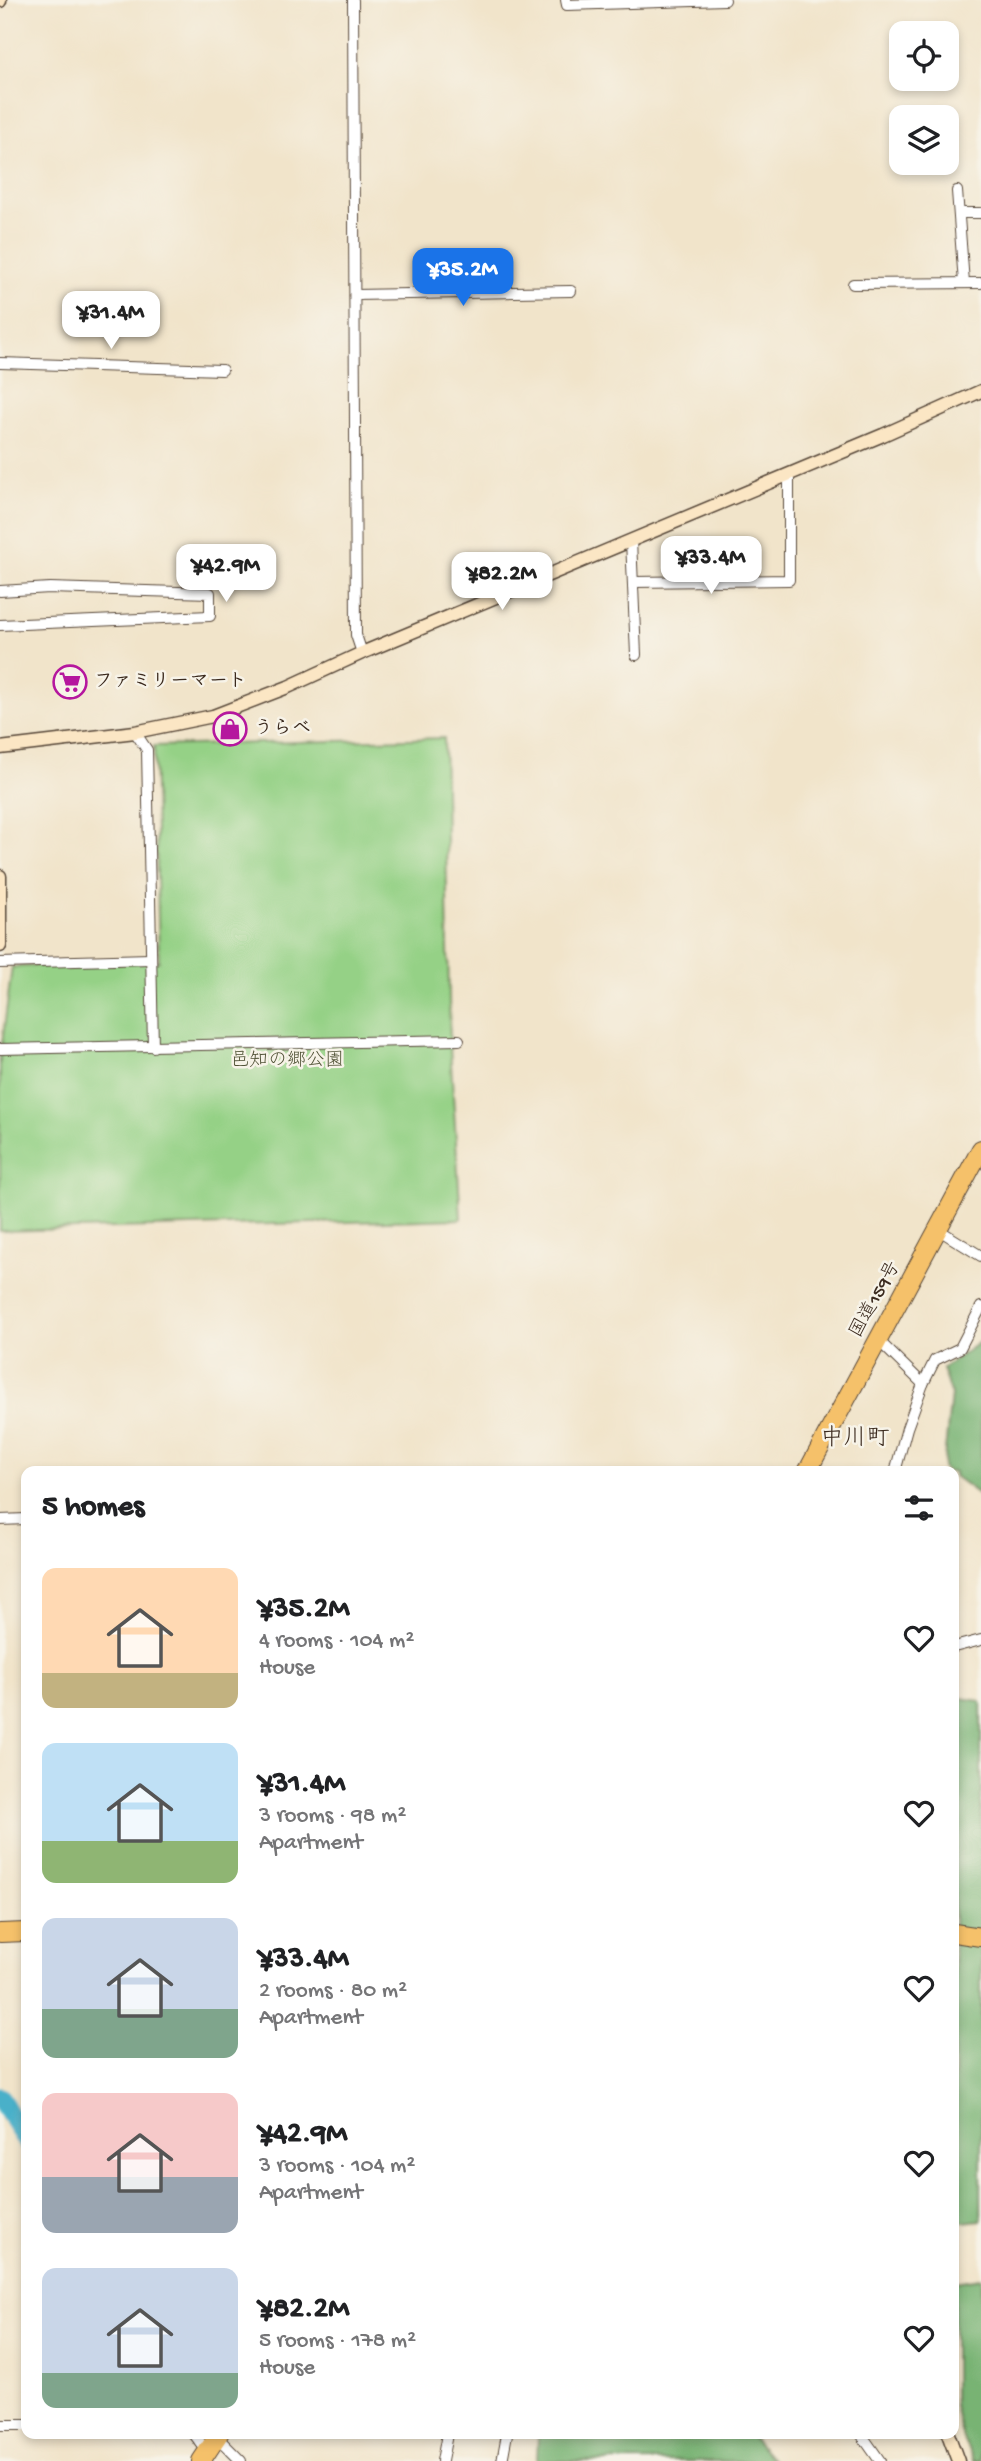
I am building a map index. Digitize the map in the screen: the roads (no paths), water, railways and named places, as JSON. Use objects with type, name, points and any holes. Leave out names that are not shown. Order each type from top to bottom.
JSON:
[{"type":"highway","name":"国道159号","points":[[810,1466],[981,1149]]},
{"type":"highway","points":[[0,1933],[21,1932]]},
{"type":"highway","points":[[959,1934],[981,1937]]},
{"type":"street","points":[[353,0],[356,635],[362,653]]},
{"type":"street","points":[[566,0],[567,5],[724,0]]},
{"type":"street","points":[[957,191],[964,283]]},
{"type":"street","points":[[959,213],[981,213]]},
{"type":"street","points":[[853,284],[981,283]]},
{"type":"street","points":[[355,295],[571,291]]},
{"type":"street","points":[[0,363],[222,370]]},
{"type":"street","points":[[0,748],[135,732],[213,716],[288,687],[362,653],[981,391]]},
{"type":"street","points":[[633,582],[789,580],[789,474]]},
{"type":"street","points":[[631,540],[636,655]]},
{"type":"street","points":[[0,591],[50,588],[210,593],[211,616],[0,625]]},
{"type":"street","points":[[135,732],[147,750],[153,1047]]},
{"type":"street","points":[[0,876],[0,946]]},
{"type":"street","points":[[0,963],[151,959]]},
{"type":"street","points":[[0,1049],[458,1040]]},
{"type":"street","points":[[939,1230],[981,1256]]},
{"type":"street","points":[[897,1466],[907,1427],[935,1360],[960,1348],[981,1307]]},
{"type":"street","points":[[878,1339],[923,1384]]},
{"type":"street","points":[[0,1520],[21,1519]]},
{"type":"street","points":[[959,1646],[981,1640]]},
{"type":"street","points":[[0,2425],[21,2425]]},
{"type":"street","points":[[442,2461],[446,2439]]},
{"type":"street","points":[[502,2461],[506,2439]]},
{"type":"street","points":[[865,2439],[880,2461]]},
{"type":"street","points":[[950,2439],[958,2461]]},
{"type":"street","points":[[211,2446],[241,2461]]},
{"type":"waterway","points":[[0,2097],[21,2133]]},
{"type":"waterway","points":[[223,2452],[231,2461]]},
{"type":"place","name":"ファミリーマート","points":[[70,682]]},
{"type":"place","name":"うらべ","points":[[230,729]]},
{"type":"district","name":"中川町","points":[[855,1439]]},
{"type":"park label","name":"邑知の郷公園","points":[[287,1061]]}]
